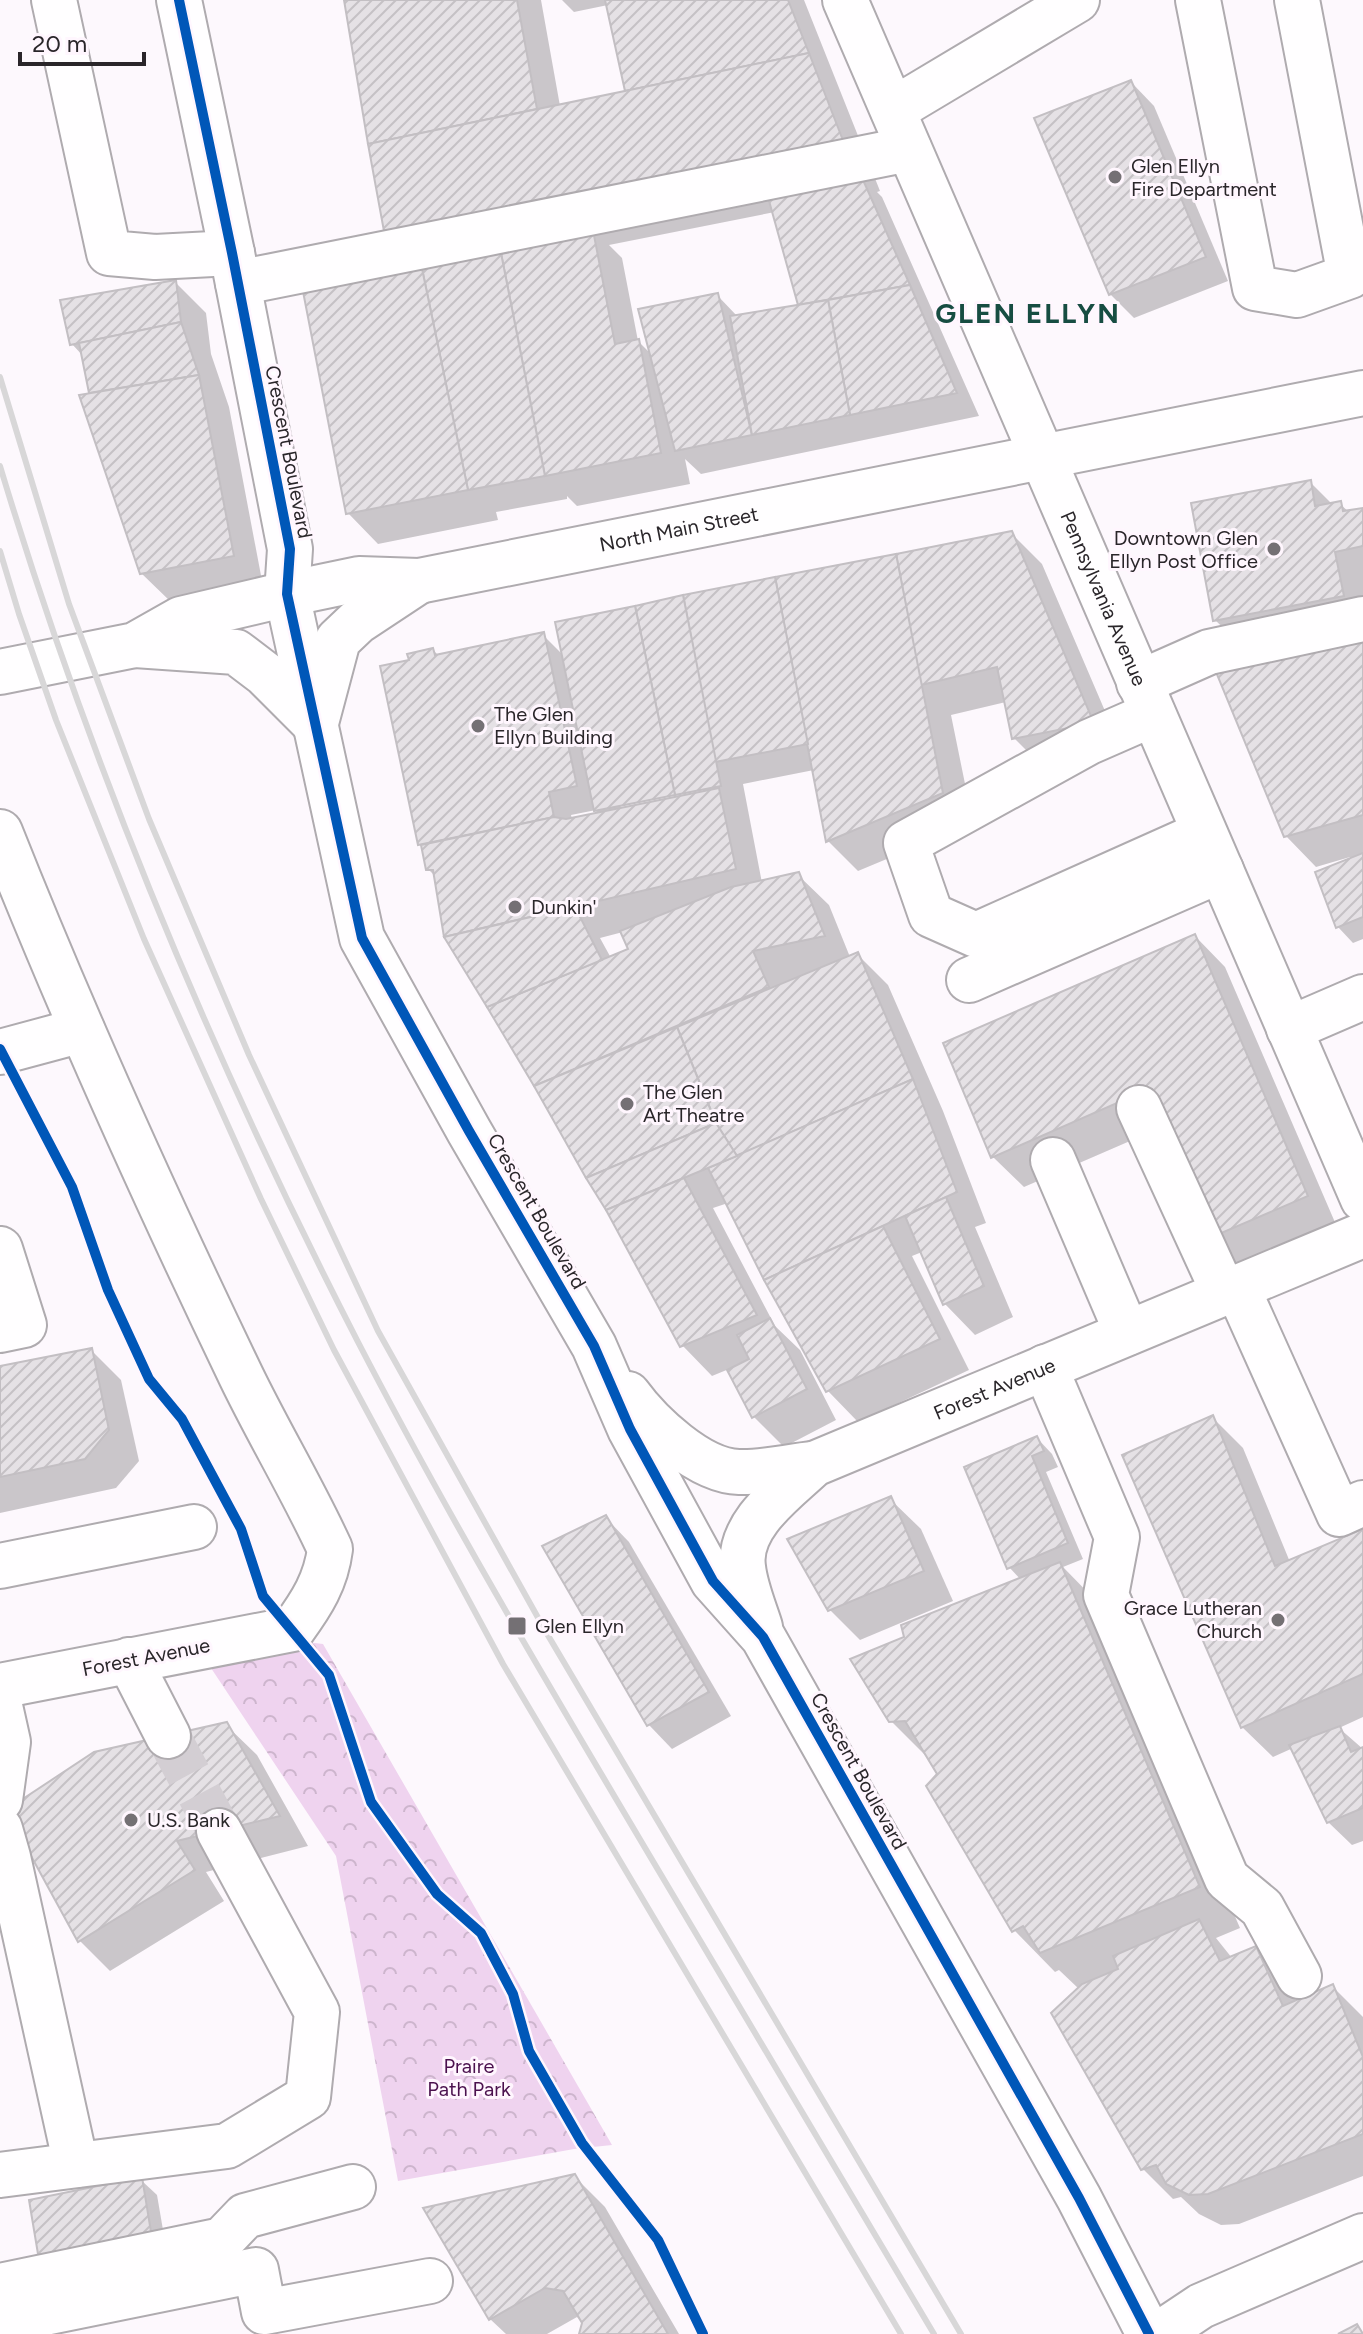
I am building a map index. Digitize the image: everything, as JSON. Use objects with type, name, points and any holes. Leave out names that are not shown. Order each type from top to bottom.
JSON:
[{"type":"street","points":[[54,0],[109,253],[235,268],[901,130],[1077,0]]},
{"type":"street","name":"Crescent Boulevard","points":[[179,0],[290,549],[287,594],[362,938],[594,1346],[630,1429],[713,1581],[763,1637],[1079,2198],[1149,2334]]},
{"type":"street","name":"Pennsylvania Avenue","points":[[845,0],[1363,1199]]},
{"type":"street","points":[[1198,0],[1255,288],[1297,295],[1350,276],[1297,0]]},
{"type":"street","name":"North Main Street","points":[[0,672],[135,645],[181,619],[359,579],[419,581],[1363,393]]},
{"type":"street","points":[[316,725],[338,640],[357,622],[419,581]]},
{"type":"street","points":[[1212,852],[976,935],[931,915],[906,843],[1089,742],[1209,652],[1363,619]]},
{"type":"street","points":[[135,645],[236,652],[265,674],[316,725]]},
{"type":"street","points":[[0,832],[15,909],[82,1030],[0,1052]]},
{"type":"street","points":[[969,980],[1212,852]]},
{"type":"street","points":[[1289,1029],[1363,997]]},
{"type":"street","name":"Forest Avenue","points":[[0,1686],[293,1629],[317,1596],[327,1569],[330,1549],[247,1389],[82,1030]]},
{"type":"street","points":[[1139,1108],[1230,1290],[1351,1508]]},
{"type":"street","points":[[1053,1160],[1127,1333]]},
{"type":"street","name":"Forest Avenue","points":[[763,1637],[742,1565],[747,1537],[760,1517],[814,1464],[1363,1235]]},
{"type":"street","points":[[0,1249],[24,1325],[0,1330]]},
{"type":"street","points":[[594,1346],[633,1400],[673,1441],[703,1462],[737,1472],[814,1464]]},
{"type":"street","points":[[1045,1367],[1117,1537],[1106,1595],[1227,1879],[1262,1908],[1299,1976]]},
{"type":"street","points":[[0,1566],[194,1527]]},
{"type":"street","points":[[129,1660],[168,1736]]},
{"type":"street","points":[[0,1706],[8,1742],[0,1800]]},
{"type":"street","points":[[0,2175],[227,2146],[308,2097],[317,2012],[219,1831]]},
{"type":"street","points":[[4,1843],[76,2165]]},
{"type":"street","points":[[0,2286],[222,2240],[245,2216],[353,2187]]},
{"type":"street","points":[[1159,2334],[1201,2306],[1363,2236]]},
{"type":"street","points":[[0,2322],[256,2270],[266,2323],[430,2281]]},
{"type":"green space","name":"Praire Path Park","points":[[290,1640],[323,1644],[612,2145],[398,2181],[336,1856],[203,1656]]},
{"type":"building","points":[[344,0],[517,0],[537,109],[368,144]]},
{"type":"building","points":[[605,0],[788,0],[809,53],[625,91]]},
{"type":"building","points":[[809,53],[851,161],[388,253],[368,144]]},
{"type":"building","name":"Glen Ellyn Fire Department","points":[[1131,80],[1206,257],[1109,295],[1034,118]]},
{"type":"building","points":[[859,171],[910,285],[798,305],[766,190]]},
{"type":"building","points":[[592,225],[615,344],[639,339],[661,453],[545,476],[499,243]]},
{"type":"building","points":[[499,243],[545,476],[468,490],[420,259]]},
{"type":"building","points":[[420,259],[468,490],[346,514],[301,281]]},
{"type":"building","points":[[176,280],[181,322],[70,345],[60,300]]},
{"type":"building","points":[[910,285],[957,393],[850,415],[828,300]]},
{"type":"building","points":[[718,293],[752,435],[675,451],[638,309]]},
{"type":"building","points":[[828,300],[850,415],[752,435],[730,316]]},
{"type":"building","points":[[181,322],[199,375],[89,393],[79,343]]},
{"type":"building","points":[[199,375],[234,556],[140,574],[79,395]]},
{"type":"building","name":"Downtown Glen Ellyn Post Office","points":[[1311,480],[1315,506],[1341,501],[1343,511],[1363,508],[1363,546],[1335,552],[1344,596],[1213,621],[1191,503]]},
{"type":"building","points":[[1012,531],[1094,723],[1012,739],[997,667],[921,685],[896,554]]},
{"type":"building","points":[[896,554],[943,793],[826,842],[775,577]]},
{"type":"building","points":[[775,577],[808,744],[715,762],[683,595]]},
{"type":"building","points":[[683,595],[721,786],[675,795],[635,606]]},
{"type":"building","points":[[635,606],[675,795],[594,811],[555,622]]},
{"type":"building","name":"The Glen Ellyn Building","points":[[544,632],[577,786],[549,792],[554,817],[418,845],[380,666],[409,660],[407,654],[433,648],[435,655]]},
{"type":"building","points":[[1363,641],[1363,815],[1284,837],[1216,672]]},
{"type":"building","points":[[719,788],[736,869],[444,937],[433,870],[426,870],[421,845],[554,817],[566,819]]},
{"type":"building","points":[[1363,853],[1363,917],[1336,928],[1315,872]]},
{"type":"building","points":[[799,872],[825,936],[753,951],[769,987],[534,1086],[487,1007],[628,949],[620,931],[731,887]]},
{"type":"building","points":[[575,907],[602,960],[487,1007],[444,937]]},
{"type":"building","points":[[1195,934],[1308,1196],[1205,1240],[1142,1092],[991,1158],[943,1043]]},
{"type":"building","points":[[858,952],[913,1079],[737,1156],[716,1123],[677,1027]]},
{"type":"building","name":"The Glen Art Theatre","points":[[677,1027],[716,1123],[586,1178],[534,1086]]},
{"type":"building","points":[[913,1079],[957,1192],[764,1280],[708,1168]]},
{"type":"building","points":[[716,1123],[737,1156],[606,1210],[586,1178]]},
{"type":"building","points":[[684,1178],[757,1315],[680,1347],[606,1210]]},
{"type":"building","points":[[946,1197],[984,1286],[943,1305],[905,1216]]},
{"type":"building","points":[[883,1226],[940,1339],[826,1392],[764,1280]]},
{"type":"building","points":[[770,1318],[807,1389],[752,1418],[727,1370],[749,1359],[737,1335]]},
{"type":"building","points":[[92,1348],[109,1430],[85,1459],[0,1477],[0,1366]]},
{"type":"building","name":"Grace Lutheran Church","points":[[1213,1415],[1275,1566],[1363,1529],[1363,1674],[1241,1728],[1122,1455]]},
{"type":"building","points":[[1037,1436],[1044,1451],[1032,1456],[1068,1543],[1007,1569],[964,1467]]},
{"type":"building","points":[[891,1496],[924,1571],[828,1611],[787,1539]]},
{"type":"building","points":[[606,1515],[709,1692],[647,1726],[542,1546]]},
{"type":"building","points":[[1060,1562],[1200,1887],[1040,1953],[1023,1926],[1012,1932],[926,1786],[937,1774],[905,1721],[889,1722],[850,1659],[904,1637],[901,1625]]},
{"type":"building","points":[[227,1722],[280,1816],[177,1841],[195,1870],[78,1942],[6,1810],[94,1752]]},
{"type":"building","points":[[1340,1726],[1351,1752],[1363,1747],[1363,1808],[1327,1823],[1289,1745]]},
{"type":"building","points":[[1199,1919],[1220,1961],[1256,1946],[1283,2006],[1333,1984],[1363,2057],[1363,2134],[1208,2194],[1189,2195],[1166,2184],[1156,2165],[1141,2170],[1051,2013],[1082,1984],[1118,1969],[1113,1956]]},
{"type":"building","points":[[575,2174],[668,2334],[579,2334],[582,2323],[563,2291],[545,2288],[489,2320],[423,2208]]},
{"type":"building","points":[[142,2177],[153,2244],[40,2266],[29,2200]]},
{"type":"building","points":[[1357,2324],[1363,2334],[1338,2334]]},
{"type":"tunnel","points":[[168,1736],[219,1831]]},
{"type":"railway","points":[[0,377],[69,604],[149,819],[249,1055],[378,1331],[546,1632],[961,2334]]},
{"type":"railway","points":[[0,466],[74,691],[115,802],[205,1021],[305,1236],[393,1408],[502,1605],[934,2334]]},
{"type":"railway","points":[[0,551],[56,720],[144,939],[261,1199],[334,1350],[503,1664],[901,2334]]},
{"type":"cycle path","points":[[179,0],[290,549],[287,594],[362,938],[594,1346],[630,1429],[713,1581],[763,1637],[1079,2198],[1149,2334]]},
{"type":"cycle path","points":[[0,1049],[72,1187],[108,1290],[149,1379],[182,1419],[241,1529],[263,1596],[329,1675],[371,1802],[437,1894],[481,1933],[513,1994],[529,2051],[582,2143],[658,2240],[703,2334]]},
{"type":"place","name":"Glen Ellyn Fire Department","points":[[1115,177]]},
{"type":"place","name":"Downtown Glen Ellyn Post Office","points":[[1274,549]]},
{"type":"place","name":"The Glen Ellyn Building","points":[[478,726]]},
{"type":"place","name":"Dunkin'","points":[[515,907]]},
{"type":"place","name":"The Glen Art Theatre","points":[[627,1104]]},
{"type":"place","name":"Grace Lutheran Church","points":[[1278,1620]]},
{"type":"place","name":"Glen Ellyn","points":[[517,1626]]},
{"type":"place","name":"U.S. Bank","points":[[131,1820]]},
{"type":"district","name":"GLEN ELLYN","points":[[1028,313]]}]
